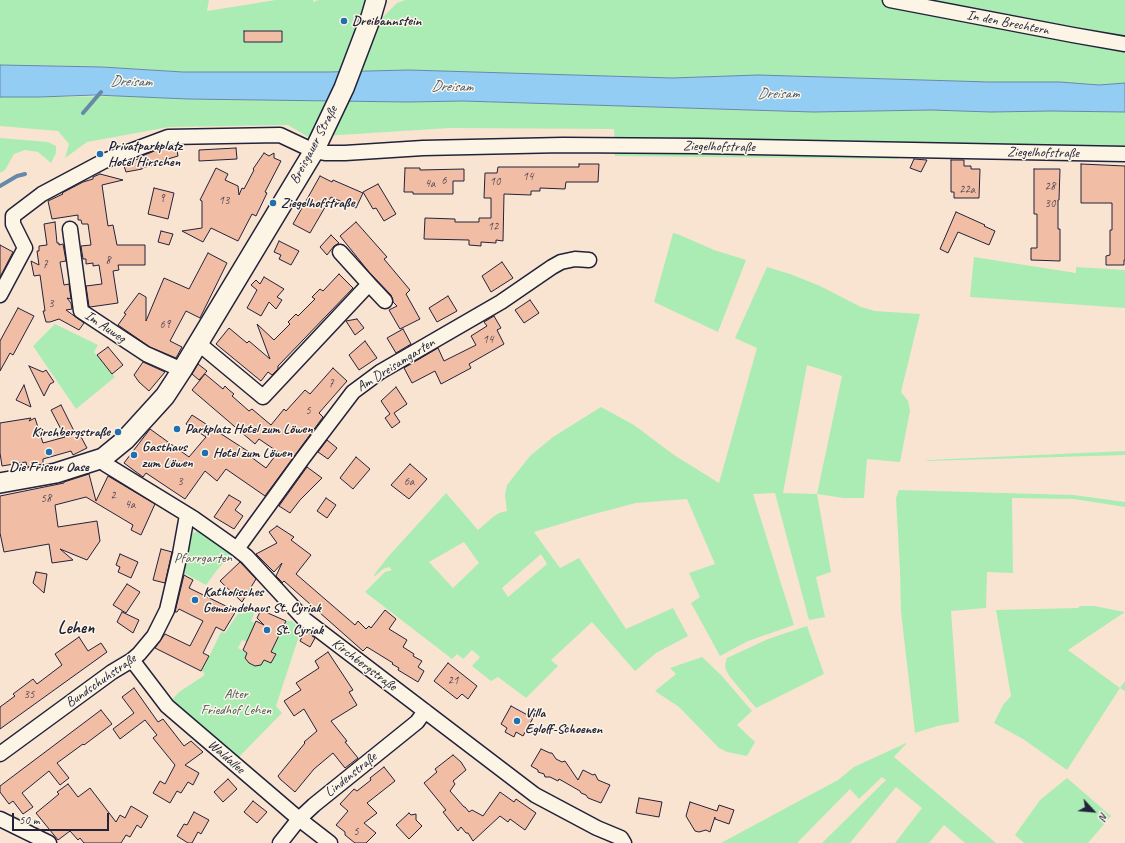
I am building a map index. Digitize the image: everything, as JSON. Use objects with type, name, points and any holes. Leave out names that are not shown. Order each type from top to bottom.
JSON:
[{"type":"street","name":"Breisgauer Straße","points":[[0,483],[56,473],[103,458],[125,440],[165,396],[314,151],[344,88],[376,0]]},
{"type":"street","name":"In den Brechtern","points":[[890,0],[1125,44]]},
{"type":"street","name":"Ziegelhofstraße","points":[[0,295],[25,248],[13,224],[13,216],[42,194],[104,161],[168,137],[280,135],[314,151],[326,153],[430,147],[564,145],[707,146],[1125,154]]},
{"type":"street","name":"Im Auweg","points":[[70,229],[81,311],[146,354],[182,370]]},
{"type":"street","points":[[340,252],[385,301]]},
{"type":"street","name":"Am Dreisamgarten","points":[[237,549],[353,392],[380,372],[501,302],[552,267],[561,262],[575,259],[589,260]]},
{"type":"street","points":[[198,343],[263,397],[369,284]]},
{"type":"street","name":"Kirchbergstraße","points":[[103,458],[105,464],[187,515],[237,549],[247,557],[304,619],[535,795],[623,840]]},
{"type":"street","name":"Bundschuhstraße","points":[[0,754],[112,672],[140,654],[154,636],[167,610],[187,515]]},
{"type":"street","name":"Waldallee","points":[[132,660],[167,706],[299,820],[330,843]]},
{"type":"street","name":"Lindenstraße","points":[[280,843],[314,805],[417,722],[425,711]]},
{"type":"street","points":[[0,819],[49,843]]},
{"type":"green space","points":[[0,0],[209,0],[207,11],[276,0],[313,0],[313,2],[319,0],[368,0],[359,35],[375,37],[382,18],[397,3],[405,0],[1125,0],[1125,83],[1099,85],[1060,82],[989,82],[758,75],[672,78],[409,70],[328,72],[183,72],[102,67],[0,65]]},
{"type":"green space","points":[[0,96],[130,96],[188,99],[408,102],[463,101],[813,112],[931,110],[991,112],[1125,112],[1125,146],[899,145],[898,159],[615,156],[614,129],[450,128],[308,137],[288,125],[169,127],[87,142],[65,158],[69,144],[58,131],[0,126]]},
{"type":"green space","points":[[0,138],[48,142],[56,146],[56,153],[51,163],[38,152],[25,150],[14,154],[5,170],[0,173]]},
{"type":"green space","points":[[673,233],[714,250],[746,260],[718,332],[654,302]]},
{"type":"green space","points":[[974,257],[1076,273],[1076,267],[1125,270],[1125,308],[970,297]]},
{"type":"green space","points":[[767,267],[820,286],[861,307],[875,311],[920,314],[901,392],[908,401],[910,411],[900,462],[867,459],[864,498],[844,498],[817,494],[831,572],[816,577],[825,617],[809,620],[775,493],[753,494],[794,625],[748,641],[720,656],[691,603],[700,597],[689,573],[715,564],[687,499],[636,503],[534,532],[560,568],[579,558],[626,629],[673,608],[688,636],[656,653],[635,671],[592,622],[551,660],[558,666],[526,698],[498,677],[491,681],[472,666],[480,657],[472,650],[463,659],[457,654],[452,659],[365,592],[385,572],[392,570],[389,567],[383,569],[375,576],[374,575],[387,558],[446,493],[478,530],[499,513],[507,511],[505,495],[507,485],[530,456],[553,437],[601,407],[634,425],[674,455],[719,483],[757,348],[735,338]],"holes":[[[807,365],[842,376],[817,494],[783,493]],[[464,542],[479,563],[453,588],[429,562]],[[541,554],[547,564],[508,597],[502,588]]]},
{"type":"green space","points":[[55,324],[98,345],[94,352],[115,377],[76,409],[33,346]]},
{"type":"green space","points":[[1125,451],[1125,455],[925,461],[929,460]]},
{"type":"green space","points":[[899,490],[1074,495],[1125,502],[1125,507],[1074,499],[1012,498],[1013,573],[987,572],[986,608],[951,611],[959,722],[937,726],[915,733],[901,612],[896,498]]},
{"type":"green space","name":"Pfarrgarten","points":[[197,531],[232,554],[217,570],[206,585],[182,572],[189,536]]},
{"type":"green space","name":"Alter Friedhof Lehen","points":[[248,604],[257,608],[251,621],[255,623],[247,642],[242,640],[238,648],[247,653],[245,658],[249,663],[255,666],[261,665],[264,660],[272,663],[276,654],[271,652],[286,621],[292,621],[301,630],[276,706],[282,713],[237,759],[171,701],[179,692],[205,674],[202,671],[221,632],[225,633],[237,615]]},
{"type":"green space","points":[[1080,606],[1094,606],[1125,612],[1068,650],[1120,688],[1067,770],[1023,739],[994,723],[1003,705],[1011,696],[996,610],[1078,608]]},
{"type":"green space","points":[[807,626],[824,674],[756,708],[730,677],[725,665],[727,658],[768,639]]},
{"type":"green space","points":[[702,657],[721,675],[752,711],[737,725],[755,742],[747,756],[727,752],[719,748],[679,707],[655,691],[676,674],[670,668]]},
{"type":"green space","points":[[1125,681],[1125,691],[1120,688]]},
{"type":"green space","points":[[906,743],[894,757],[996,843],[965,843],[944,825],[929,843],[895,843],[922,808],[896,787],[850,843],[822,843],[886,780],[882,777],[859,799],[850,789],[797,843],[721,843],[838,780],[854,767]]},
{"type":"green space","points":[[1067,778],[1111,816],[1088,843],[1024,843],[1015,835],[1040,800]]},
{"type":"water","name":"Dreisam","points":[[0,65],[102,67],[183,72],[328,72],[409,70],[672,78],[758,75],[989,82],[1060,82],[1099,85],[1125,83],[1125,112],[991,112],[931,110],[813,112],[463,101],[408,102],[188,99],[95,95],[0,97]]},
{"type":"building","points":[[244,31],[282,31],[282,42],[244,42]]},
{"type":"building","points":[[176,145],[178,156],[161,161],[162,163],[126,172],[123,163],[142,158],[142,156],[167,146]]},
{"type":"building","points":[[236,148],[237,159],[199,161],[199,150]]},
{"type":"building","points":[[264,153],[269,156],[274,153],[274,158],[281,161],[265,192],[267,193],[256,216],[252,214],[238,241],[211,228],[203,242],[182,231],[202,228],[202,201],[200,200],[216,168],[228,174],[225,180],[238,186],[239,195],[242,188],[244,189],[254,170],[253,169]]},
{"type":"building","points":[[914,159],[927,160],[921,172],[910,168]]},
{"type":"building","points":[[951,160],[964,160],[964,166],[971,166],[971,169],[980,169],[979,198],[954,198],[954,192],[951,192]]},
{"type":"building","points":[[579,164],[599,164],[598,182],[566,182],[565,189],[540,188],[540,191],[531,191],[531,195],[504,194],[503,241],[496,240],[496,243],[481,242],[481,246],[469,245],[469,240],[424,239],[425,218],[455,219],[455,222],[479,222],[479,218],[491,218],[491,198],[484,198],[485,173],[497,173],[498,167],[579,167]]},
{"type":"building","points":[[1081,164],[1125,166],[1124,265],[1106,265],[1106,256],[1110,255],[1112,203],[1081,203]]},
{"type":"building","points":[[405,168],[420,168],[420,170],[464,169],[464,181],[453,181],[453,194],[413,194],[413,192],[404,192]]},
{"type":"building","points":[[1034,169],[1060,169],[1058,229],[1060,229],[1060,261],[1031,260],[1031,248],[1037,248],[1037,214],[1034,214]]},
{"type":"building","points":[[100,174],[123,180],[102,185],[108,226],[113,225],[117,245],[145,245],[145,265],[118,265],[119,270],[113,271],[118,303],[90,307],[86,286],[102,284],[99,265],[93,266],[93,263],[86,264],[86,259],[83,259],[81,246],[91,245],[88,224],[82,224],[81,220],[78,220],[78,215],[52,219],[48,201],[83,182],[93,179],[93,177]]},
{"type":"building","points":[[320,176],[363,193],[356,208],[331,197],[310,233],[293,224]]},
{"type":"building","points":[[378,184],[396,214],[384,221],[376,208],[373,209],[363,192]]},
{"type":"building","points":[[154,188],[174,193],[168,219],[148,214]]},
{"type":"building","points":[[956,212],[995,231],[989,245],[958,232],[948,253],[940,249]]},
{"type":"building","points":[[55,222],[57,243],[59,243],[59,245],[63,244],[66,261],[60,262],[64,285],[69,284],[71,299],[67,298],[71,303],[72,309],[66,310],[84,323],[79,330],[59,319],[46,322],[43,311],[45,311],[40,275],[34,276],[31,261],[39,265],[37,251],[39,251],[39,246],[47,245],[44,224]]},
{"type":"building","points":[[356,222],[387,257],[384,259],[410,290],[406,294],[420,319],[400,329],[389,310],[397,306],[393,302],[391,295],[369,272],[340,236]]},
{"type":"building","points":[[161,231],[173,234],[169,245],[158,242]]},
{"type":"building","points":[[331,235],[339,243],[334,246],[327,255],[320,247]]},
{"type":"building","points":[[279,241],[299,251],[291,265],[279,259],[281,255],[274,252]]},
{"type":"building","points":[[0,245],[13,252],[0,277]]},
{"type":"building","points":[[208,253],[227,263],[200,318],[186,311],[170,341],[182,347],[176,358],[150,347],[118,325],[126,314],[124,313],[139,293],[146,297],[146,321],[164,278],[189,289]]},
{"type":"building","points":[[502,262],[513,278],[491,292],[482,276]]},
{"type":"building","points":[[339,274],[353,288],[278,366],[278,369],[272,375],[268,372],[261,381],[216,344],[229,328],[247,343],[249,341],[270,359],[257,324],[274,340],[290,324],[288,322],[296,314],[298,316],[315,299],[312,297],[320,289],[323,291]]},
{"type":"building","points":[[264,277],[284,289],[277,297],[282,300],[276,309],[269,302],[261,316],[247,308],[257,290],[251,285],[256,280],[260,284]]},
{"type":"building","points":[[448,296],[457,311],[437,322],[429,308]]},
{"type":"building","points":[[530,300],[539,313],[524,323],[515,310]]},
{"type":"building","points":[[18,308],[34,316],[13,355],[10,353],[0,371],[0,341]]},
{"type":"building","points":[[494,316],[501,328],[497,330],[504,344],[469,364],[471,368],[441,384],[435,371],[412,383],[404,368],[438,348],[444,361],[476,345],[471,336],[487,326],[484,322]]},
{"type":"building","points":[[357,319],[364,328],[355,335],[346,321]]},
{"type":"building","points":[[403,329],[411,344],[396,353],[387,338]]},
{"type":"building","points":[[365,341],[377,358],[359,370],[349,355]]},
{"type":"building","points":[[108,347],[123,365],[112,374],[97,355]]},
{"type":"building","points":[[143,362],[165,372],[149,391],[134,375]]},
{"type":"building","points":[[198,364],[207,371],[199,380],[192,374]]},
{"type":"building","points":[[29,366],[43,372],[46,370],[54,382],[50,384],[44,396]]},
{"type":"building","points":[[333,368],[347,381],[319,413],[323,417],[265,496],[226,469],[217,481],[205,471],[185,499],[146,473],[143,477],[124,463],[150,429],[189,457],[206,437],[186,424],[192,415],[249,452],[247,454],[266,468],[278,452],[259,439],[255,444],[192,390],[205,374],[223,389],[225,386],[234,394],[232,396],[249,411],[252,409],[271,425],[284,409],[286,411],[305,390],[310,394]]},
{"type":"building","points":[[24,385],[31,407],[16,400]]},
{"type":"building","points":[[396,387],[407,404],[394,413],[400,422],[392,428],[385,418],[390,414],[381,401]]},
{"type":"building","points":[[61,405],[77,437],[80,435],[87,448],[73,455],[71,451],[43,459],[43,464],[27,467],[26,462],[2,466],[0,453],[0,423],[31,418],[29,421],[35,418],[43,443],[65,437],[51,410]]},
{"type":"building","points":[[327,440],[337,448],[328,459],[318,452]]},
{"type":"building","points":[[356,457],[370,469],[353,489],[340,478]]},
{"type":"building","points":[[410,464],[427,479],[409,499],[391,485]]},
{"type":"building","points":[[307,467],[322,478],[300,500],[290,513],[279,506]]},
{"type":"building","points":[[89,474],[96,501],[108,476],[155,504],[141,535],[131,530],[133,525],[86,497],[55,505],[58,527],[97,521],[100,541],[87,560],[60,549],[73,560],[52,563],[49,544],[4,552],[0,533],[0,496],[64,483]]},
{"type":"building","points":[[229,495],[241,502],[235,510],[243,516],[234,529],[214,517]]},
{"type":"building","points":[[326,498],[336,505],[327,518],[317,511]]},
{"type":"building","points":[[277,526],[294,537],[291,540],[311,555],[296,574],[355,625],[358,621],[366,629],[369,626],[371,628],[385,610],[396,619],[389,629],[407,640],[403,647],[414,654],[413,656],[422,661],[418,667],[424,671],[418,682],[398,670],[399,668],[392,664],[393,663],[367,647],[363,651],[284,581],[282,583],[276,576],[282,563],[274,572],[256,554],[277,543],[269,532]]},
{"type":"building","points":[[161,549],[172,552],[165,583],[153,580]]},
{"type":"building","points":[[120,554],[138,562],[131,578],[118,572],[120,567],[116,565]]},
{"type":"building","points":[[240,562],[256,579],[242,602],[220,581]]},
{"type":"building","points":[[36,572],[47,574],[44,593],[33,583]]},
{"type":"building","points":[[184,575],[193,580],[189,588],[236,611],[224,631],[216,627],[203,653],[209,656],[201,671],[155,648],[165,634],[190,646],[203,621],[179,609],[175,612]]},
{"type":"building","points":[[127,584],[140,592],[126,613],[113,605]]},
{"type":"building","name":"St. Cyriak","points":[[261,610],[286,621],[271,652],[276,654],[271,663],[264,660],[261,665],[255,666],[249,663],[245,658],[247,653],[243,650],[256,621],[264,625],[257,618]]},
{"type":"building","points":[[122,612],[139,620],[133,633],[117,622]]},
{"type":"building","points":[[305,631],[315,638],[310,647],[300,641]]},
{"type":"building","points":[[79,637],[88,651],[101,643],[107,652],[0,729],[0,707],[15,696],[13,694],[33,679],[37,684],[62,665],[55,654]]},
{"type":"building","points":[[328,652],[353,690],[349,692],[357,705],[331,721],[358,758],[345,768],[333,753],[314,769],[295,792],[278,776],[305,743],[304,742],[317,731],[304,709],[294,716],[284,701],[301,690],[296,683],[319,668],[315,661]]},
{"type":"building","points":[[448,663],[477,686],[468,699],[462,694],[457,699],[434,681]]},
{"type":"building","points":[[134,688],[158,722],[163,719],[184,746],[191,741],[203,752],[185,765],[199,773],[193,785],[188,782],[181,793],[177,791],[170,803],[153,793],[160,781],[165,784],[175,765],[153,738],[157,735],[145,720],[120,739],[113,729],[134,713],[122,697]]},
{"type":"building","name":"Villa Egloff-Schoenen","points":[[511,706],[533,718],[523,736],[516,732],[514,737],[505,732],[507,728],[501,724]]},
{"type":"building","points":[[101,710],[112,724],[57,763],[69,778],[60,785],[49,771],[22,793],[33,807],[23,814],[13,801],[9,804],[0,792],[0,786]]},
{"type":"building","points":[[541,749],[552,753],[556,759],[562,762],[565,761],[578,780],[583,770],[593,775],[595,774],[598,780],[610,785],[601,803],[588,798],[580,791],[559,779],[558,781],[550,777],[545,777],[544,774],[538,772],[538,770],[531,766]]},
{"type":"building","points":[[453,755],[461,762],[466,770],[453,781],[455,784],[450,791],[464,807],[469,812],[472,810],[483,816],[500,792],[514,802],[516,799],[536,813],[525,830],[510,819],[508,822],[500,816],[473,841],[468,833],[466,833],[461,827],[458,831],[443,812],[446,810],[424,783],[437,772],[435,769]]},
{"type":"building","points":[[384,767],[395,781],[367,803],[377,813],[364,823],[376,833],[366,843],[355,843],[336,825],[348,811],[340,804],[354,789],[357,791]]},
{"type":"building","points":[[228,779],[237,789],[223,802],[214,792]]},
{"type":"building","points":[[68,784],[78,797],[90,788],[116,822],[120,815],[125,818],[131,806],[148,816],[141,828],[137,825],[130,837],[126,835],[121,843],[84,843],[80,838],[78,840],[70,831],[58,840],[36,813],[59,794],[57,792]]},
{"type":"building","points":[[639,798],[662,802],[659,817],[636,813]]},
{"type":"building","points":[[253,801],[267,812],[257,823],[244,812]]},
{"type":"building","points":[[690,802],[717,811],[719,805],[734,810],[729,824],[715,819],[715,817],[710,832],[706,830],[699,832],[695,831],[686,816]]},
{"type":"building","points":[[194,812],[209,820],[201,834],[198,832],[192,843],[188,843],[177,836],[184,824],[187,825]]},
{"type":"building","points":[[409,813],[411,815],[416,814],[416,820],[422,826],[409,839],[396,825]]},
{"type":"waterway","points":[[83,113],[101,92]]},
{"type":"waterway","points":[[0,186],[17,176],[25,174]]},
{"type":"place","name":"Dreibannstein","points":[[344,21]]},
{"type":"place","name":"Privatparkplatz Hotel Hirschen","points":[[100,154]]},
{"type":"place","name":"Ziegelhofstraße","points":[[273,203]]},
{"type":"place","name":"Parkplatz Hotel zum Löwen","points":[[177,429]]},
{"type":"place","name":"Kirchbergstraße","points":[[118,432]]},
{"type":"place","name":"Die Friseur Oase","points":[[49,452]]},
{"type":"place","name":"Hotel zum Löwen","points":[[205,453]]},
{"type":"place","name":"Gasthaus zum Löwen","points":[[134,455]]},
{"type":"place","name":"Katholisches Gemeindehaus St. Cyriak","points":[[195,600]]},
{"type":"place","name":"St. Cyriak","points":[[267,630]]},
{"type":"place","name":"Villa Egloff-Schoenen","points":[[517,721]]},
{"type":"district","name":"Lehen","points":[[76,628]]}]
